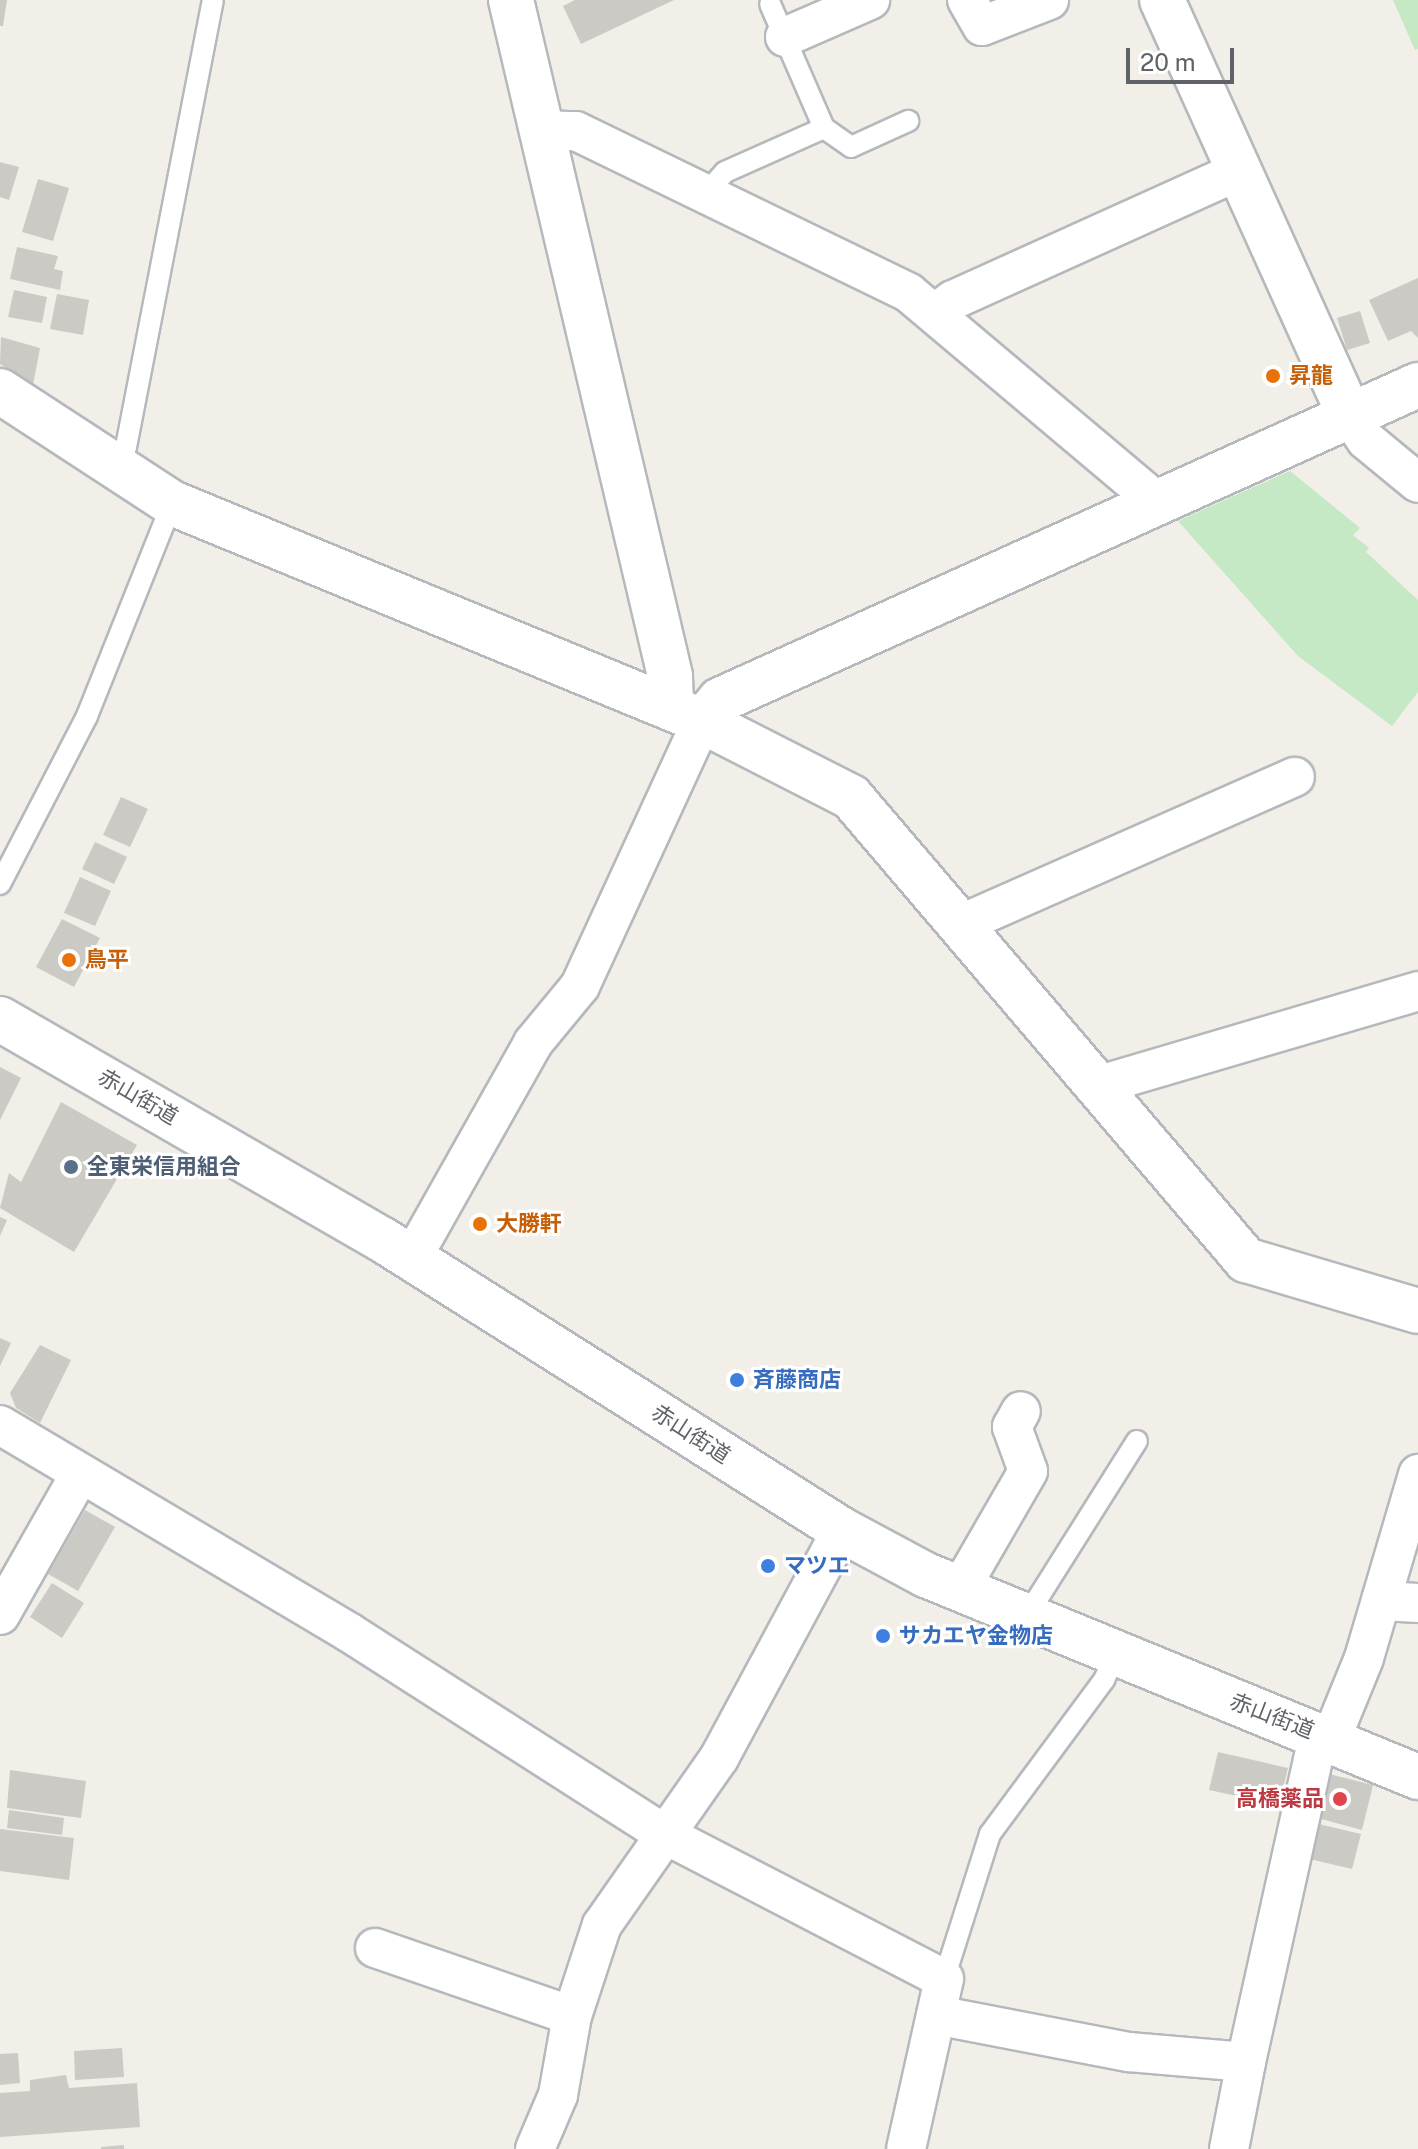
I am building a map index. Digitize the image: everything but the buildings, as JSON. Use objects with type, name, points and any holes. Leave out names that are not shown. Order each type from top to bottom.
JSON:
[{"type":"street","points":[[511,0],[670,676],[687,714]]},
{"type":"street","points":[[777,21],[870,0]]},
{"type":"street","points":[[967,0],[982,26],[1049,0]]},
{"type":"street","points":[[1162,0],[1349,415],[1366,440],[1418,483]]},
{"type":"street","points":[[541,130],[576,131],[909,293],[1158,503]]},
{"type":"street","points":[[935,313],[953,300],[1239,171]]},
{"type":"street","points":[[412,1258],[533,1043],[580,986],[687,714],[1418,385]]},
{"type":"street","points":[[0,391],[172,503],[687,714],[851,797],[1246,1260],[1418,1311]]},
{"type":"street","points":[[959,925],[1295,777]]},
{"type":"street","points":[[1096,1086],[1418,991]]},
{"type":"street","name":"赤山街道","points":[[0,1019],[412,1258],[842,1530],[960,1589],[1115,1655],[1325,1736],[1418,1777]]},
{"type":"street","points":[[960,1589],[1028,1471],[1012,1427],[1021,1411]]},
{"type":"street","points":[[0,1425],[350,1633],[664,1834],[940,1997],[1129,2052],[1246,2062]]},
{"type":"street","points":[[0,1615],[80,1474]]},
{"type":"street","points":[[1229,2149],[1246,2062],[1325,1736],[1400,1602],[1418,1474]]},
{"type":"street","points":[[535,2149],[558,2095],[572,2016],[602,1925],[719,1758],[842,1530]]},
{"type":"street","points":[[375,1948],[572,2016]]},
{"type":"street","points":[[906,2149],[940,1997]]},
{"type":"lane","points":[[116,467],[126,447],[213,0]]},
{"type":"lane","points":[[777,21],[824,128],[851,147],[908,121]]},
{"type":"lane","points":[[706,193],[725,172],[824,128]]},
{"type":"lane","points":[[0,884],[87,716],[172,503]]},
{"type":"lane","points":[[1026,1617],[1137,1441]]},
{"type":"lane","points":[[940,1997],[990,1834],[1104,1680],[1115,1655]]},
{"type":"green space","points":[[1393,0],[1418,0],[1418,49],[1415,50]]},
{"type":"green space","points":[[1290,471],[1360,528],[1353,535],[1369,548],[1366,552],[1418,600],[1418,692],[1392,726],[1298,656],[1178,521]]},
{"type":"place","name":"昇龍","points":[[1273,376]]},
{"type":"place","name":"鳥平","points":[[69,960]]},
{"type":"place","name":"全東栄信用組合","points":[[71,1167]]},
{"type":"place","name":"大勝軒","points":[[480,1224]]},
{"type":"place","name":"斉藤商店","points":[[737,1380]]},
{"type":"place","name":"マツエ","points":[[768,1566]]},
{"type":"place","name":"サカエヤ金物店","points":[[883,1636]]},
{"type":"place","name":"高橋薬品","points":[[1340,1799]]}]
